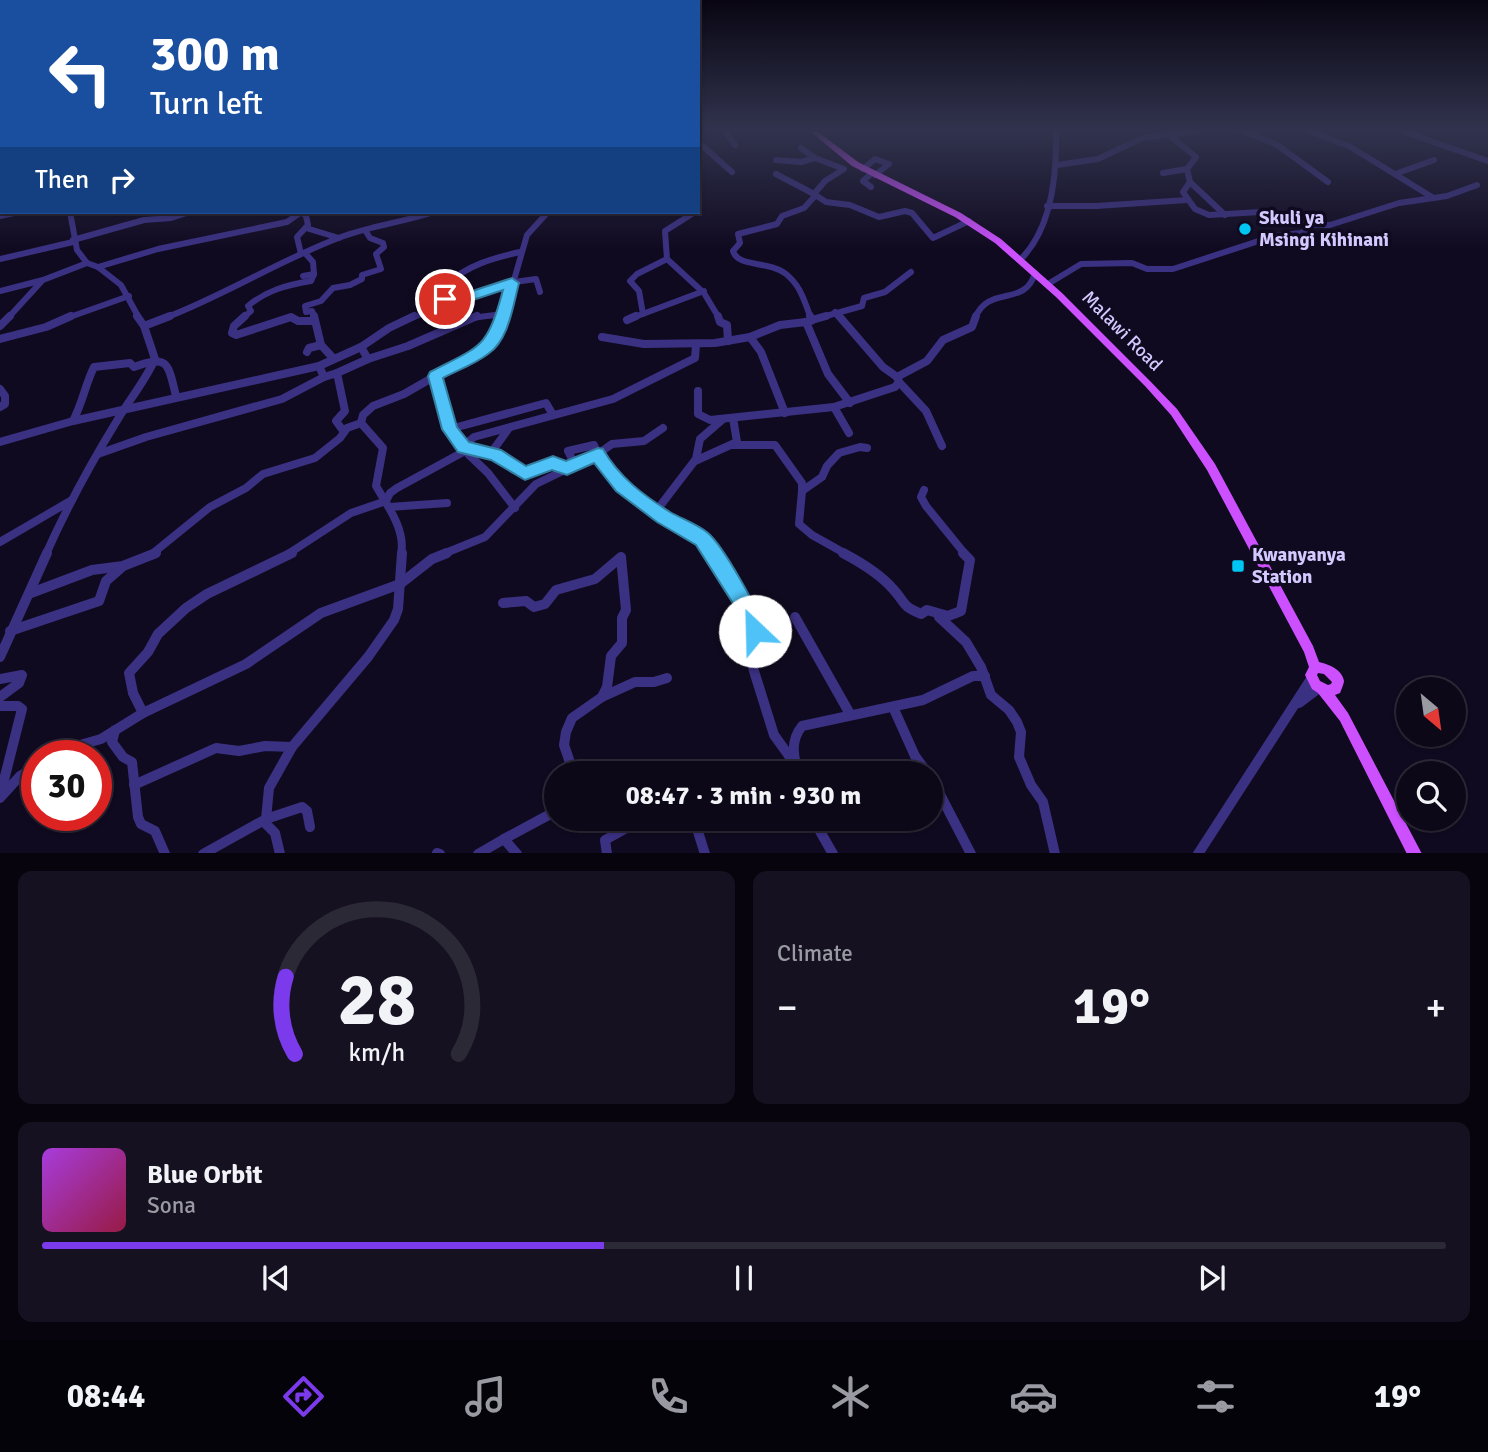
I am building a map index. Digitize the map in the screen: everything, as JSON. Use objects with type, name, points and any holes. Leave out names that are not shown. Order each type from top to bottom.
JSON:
[{"type":"main road","name":"Malawi Road","points":[[867,171],[969,221],[1021,259],[1148,384],[1193,438],[1309,650],[1317,681],[1344,717],[1415,853]]},
{"type":"main road","name":"Malawi Road","points":[[1309,650],[1336,677],[1344,717]]},
{"type":"main road","points":[[1329,671],[1317,681],[1334,691],[1338,687]]},
{"type":"street","points":[[841,171],[825,181],[804,208],[782,216],[777,224],[738,234],[740,243],[733,254],[742,263],[754,260],[780,268],[805,298],[809,321],[828,374],[850,403]]},
{"type":"street","points":[[871,187],[863,181],[878,171]]},
{"type":"street","points":[[1021,259],[1034,246],[1055,171]]},
{"type":"street","points":[[1163,173],[1176,171]]},
{"type":"street","points":[[1187,171],[1190,183],[1226,215]]},
{"type":"street","points":[[1313,171],[1328,182]]},
{"type":"street","points":[[1390,171],[1432,197]]},
{"type":"street","points":[[1395,174],[1404,171]]},
{"type":"street","points":[[776,174],[826,202],[850,205],[879,217],[905,211],[912,213],[933,238],[969,221]]},
{"type":"street","points":[[1190,183],[1183,189],[1187,200],[1201,213],[1276,214],[1314,225],[1341,223],[1399,203],[1447,196],[1477,185]]},
{"type":"street","points":[[1047,206],[1076,208],[1088,204],[1123,205],[1160,200],[1187,200]]},
{"type":"street","points":[[0,657],[6,631],[31,593],[89,464],[147,377],[155,359],[144,326],[130,305],[129,296],[121,285],[87,263],[74,241],[70,214]]},
{"type":"street","points":[[0,259],[144,220],[184,214]]},
{"type":"street","points":[[97,267],[158,249],[287,222],[298,214]]},
{"type":"street","points":[[304,214],[306,216],[306,228],[297,237],[303,254],[313,262],[314,274],[311,281],[260,293],[248,306],[251,311],[234,326],[232,333],[236,335],[291,317],[298,321],[314,321]]},
{"type":"street","points":[[144,326],[204,303],[214,294],[236,287],[339,238],[426,214]]},
{"type":"street","points":[[31,593],[92,570],[123,566],[158,552],[210,506],[246,488],[263,474],[315,458],[344,432],[361,423],[363,415],[373,407],[398,397],[486,348],[496,336],[527,236],[546,214]]},
{"type":"street","points":[[682,214],[687,217]]},
{"type":"street","points":[[691,214],[665,231],[667,259],[704,291],[720,322],[727,325],[728,341]]},
{"type":"street","points":[[1048,284],[1081,264],[1132,263],[1147,269],[1173,269],[1274,236],[1301,233],[1314,225]]},
{"type":"street","points":[[306,228],[339,238]]},
{"type":"street","points":[[348,368],[321,345],[314,314],[312,311],[306,312],[305,306],[321,300],[333,288],[355,284],[360,281],[362,275],[381,269],[376,254],[384,247],[383,243],[370,238],[365,230]]},
{"type":"street","points":[[446,304],[447,284],[456,275],[483,262],[520,252]]},
{"type":"street","points":[[643,314],[639,291],[630,281],[637,274],[667,259]]},
{"type":"street","points":[[0,291],[43,280],[87,263]]},
{"type":"street","points":[[602,337],[644,344],[696,345],[750,337],[779,325],[809,321],[862,306],[864,298],[886,292],[911,272]]},
{"type":"street","points":[[698,391],[698,414],[722,420],[850,403],[895,387],[898,380],[927,361],[943,340],[972,327],[980,306],[989,299],[1022,293],[1033,280],[1035,273]]},
{"type":"street","points":[[303,276],[314,274]]},
{"type":"street","points":[[0,442],[125,408],[232,387],[319,366],[360,347],[388,328],[446,304],[512,283],[536,279],[540,292]]},
{"type":"street","points":[[0,326],[43,280]]},
{"type":"street","points":[[627,320],[704,291]]},
{"type":"street","points":[[0,340],[46,327],[89,308],[129,296]]},
{"type":"street","points":[[835,312],[883,367],[917,398],[936,427],[942,446]]},
{"type":"street","points":[[98,454],[146,437],[282,399],[324,377],[454,326],[469,317],[503,314]]},
{"type":"street","points":[[750,337],[761,352],[785,413]]},
{"type":"street","points":[[307,352],[309,348],[321,345]]},
{"type":"street","points":[[388,504],[390,493],[464,449],[474,438],[613,399],[695,358],[696,345]]},
{"type":"street","points":[[360,347],[368,359]]},
{"type":"street","points":[[73,421],[85,400],[87,381],[94,367],[130,363],[134,367],[155,359],[162,361],[170,372],[176,396]]},
{"type":"street","points":[[319,366],[324,377]]},
{"type":"street","points":[[338,373],[345,411],[336,421],[344,432]]},
{"type":"street","points":[[435,376],[450,429],[515,508]]},
{"type":"street","points":[[0,389],[5,396],[5,404],[0,407]]},
{"type":"street","points":[[450,429],[546,403],[553,415]]},
{"type":"street","points":[[834,407],[849,433]]},
{"type":"street","points":[[732,445],[737,439],[733,418]]},
{"type":"street","points":[[484,419],[487,434]]},
{"type":"street","points":[[657,510],[694,462],[700,439],[722,420]]},
{"type":"street","points":[[280,853],[275,833],[265,821],[270,788],[292,747],[368,657],[394,620],[404,542],[388,504],[376,486],[383,448],[361,423]]},
{"type":"street","points":[[491,453],[509,428]]},
{"type":"street","points":[[97,740],[143,713],[246,664],[321,613],[400,583],[432,559],[485,537],[536,484],[598,454],[612,444],[644,441],[663,428]]},
{"type":"street","points":[[571,467],[568,451],[592,444],[614,479],[663,517],[702,539],[750,612],[755,624],[756,638],[751,657],[754,671],[775,735],[792,761]]},
{"type":"street","points":[[694,462],[732,445],[775,445],[802,483],[801,527],[881,577],[894,589],[903,606],[921,614],[927,610],[945,618],[961,611],[970,560],[925,505],[921,497],[924,490]]},
{"type":"street","points":[[802,491],[822,477],[827,466],[839,453],[860,447],[867,448]]},
{"type":"street","points":[[464,449],[491,453],[523,473],[553,463],[571,467]]},
{"type":"street","points":[[0,542],[72,500]]},
{"type":"street","points":[[143,713],[133,693],[129,673],[173,619],[207,594],[299,549],[351,513],[388,504],[447,503]]},
{"type":"street","points":[[503,603],[526,601],[539,607],[553,599],[556,590],[594,579],[620,556],[626,610],[622,618],[622,643],[611,656],[607,687],[602,697]]},
{"type":"street","points":[[6,631],[99,601],[106,581],[123,566]]},
{"type":"street","points":[[934,613],[966,642],[985,676],[991,695],[1009,710],[1017,722],[1021,732],[1019,757],[1031,785],[1043,802],[1055,853]]},
{"type":"street","points":[[795,617],[850,714]]},
{"type":"street","points":[[0,680],[22,676],[19,683],[0,697]]},
{"type":"street","points":[[796,761],[794,740],[802,726],[923,700],[973,676],[985,676]]},
{"type":"street","points":[[570,761],[564,745],[572,718],[602,697],[635,681],[654,682],[667,678]]},
{"type":"street","points":[[1198,853],[1296,704],[1317,681]]},
{"type":"street","points":[[0,706],[18,706],[22,709],[0,797]]},
{"type":"street","points":[[893,707],[919,761]]},
{"type":"street","points":[[115,730],[112,742],[123,757],[132,762],[141,824],[155,831],[165,853]]},
{"type":"street","points":[[134,785],[216,748],[239,751],[265,746],[292,747]]},
{"type":"street","points":[[0,797],[21,775]]},
{"type":"street","points":[[943,796],[971,853]]},
{"type":"street","points":[[203,853],[265,821],[302,807],[307,811],[310,827]]},
{"type":"street","points":[[478,853],[544,817]]},
{"type":"street","points":[[607,853],[605,840],[621,831]]},
{"type":"street","points":[[698,831],[705,853]]},
{"type":"street","points":[[820,831],[833,853]]},
{"type":"street","points":[[504,839],[517,853]]},
{"type":"place","name":"Skuli ya Msingi Kihinani","points":[[1245,229]]},
{"type":"place","name":"Kwanyanya Station","points":[[1238,566]]},
{"type":"route","points":[[445,299],[446,304],[512,283],[501,324],[491,344],[435,376],[450,429],[464,447],[484,454],[491,453],[525,473],[553,463],[567,468],[598,454],[614,479],[629,492],[663,517],[702,539],[750,612],[755,631]]}]
